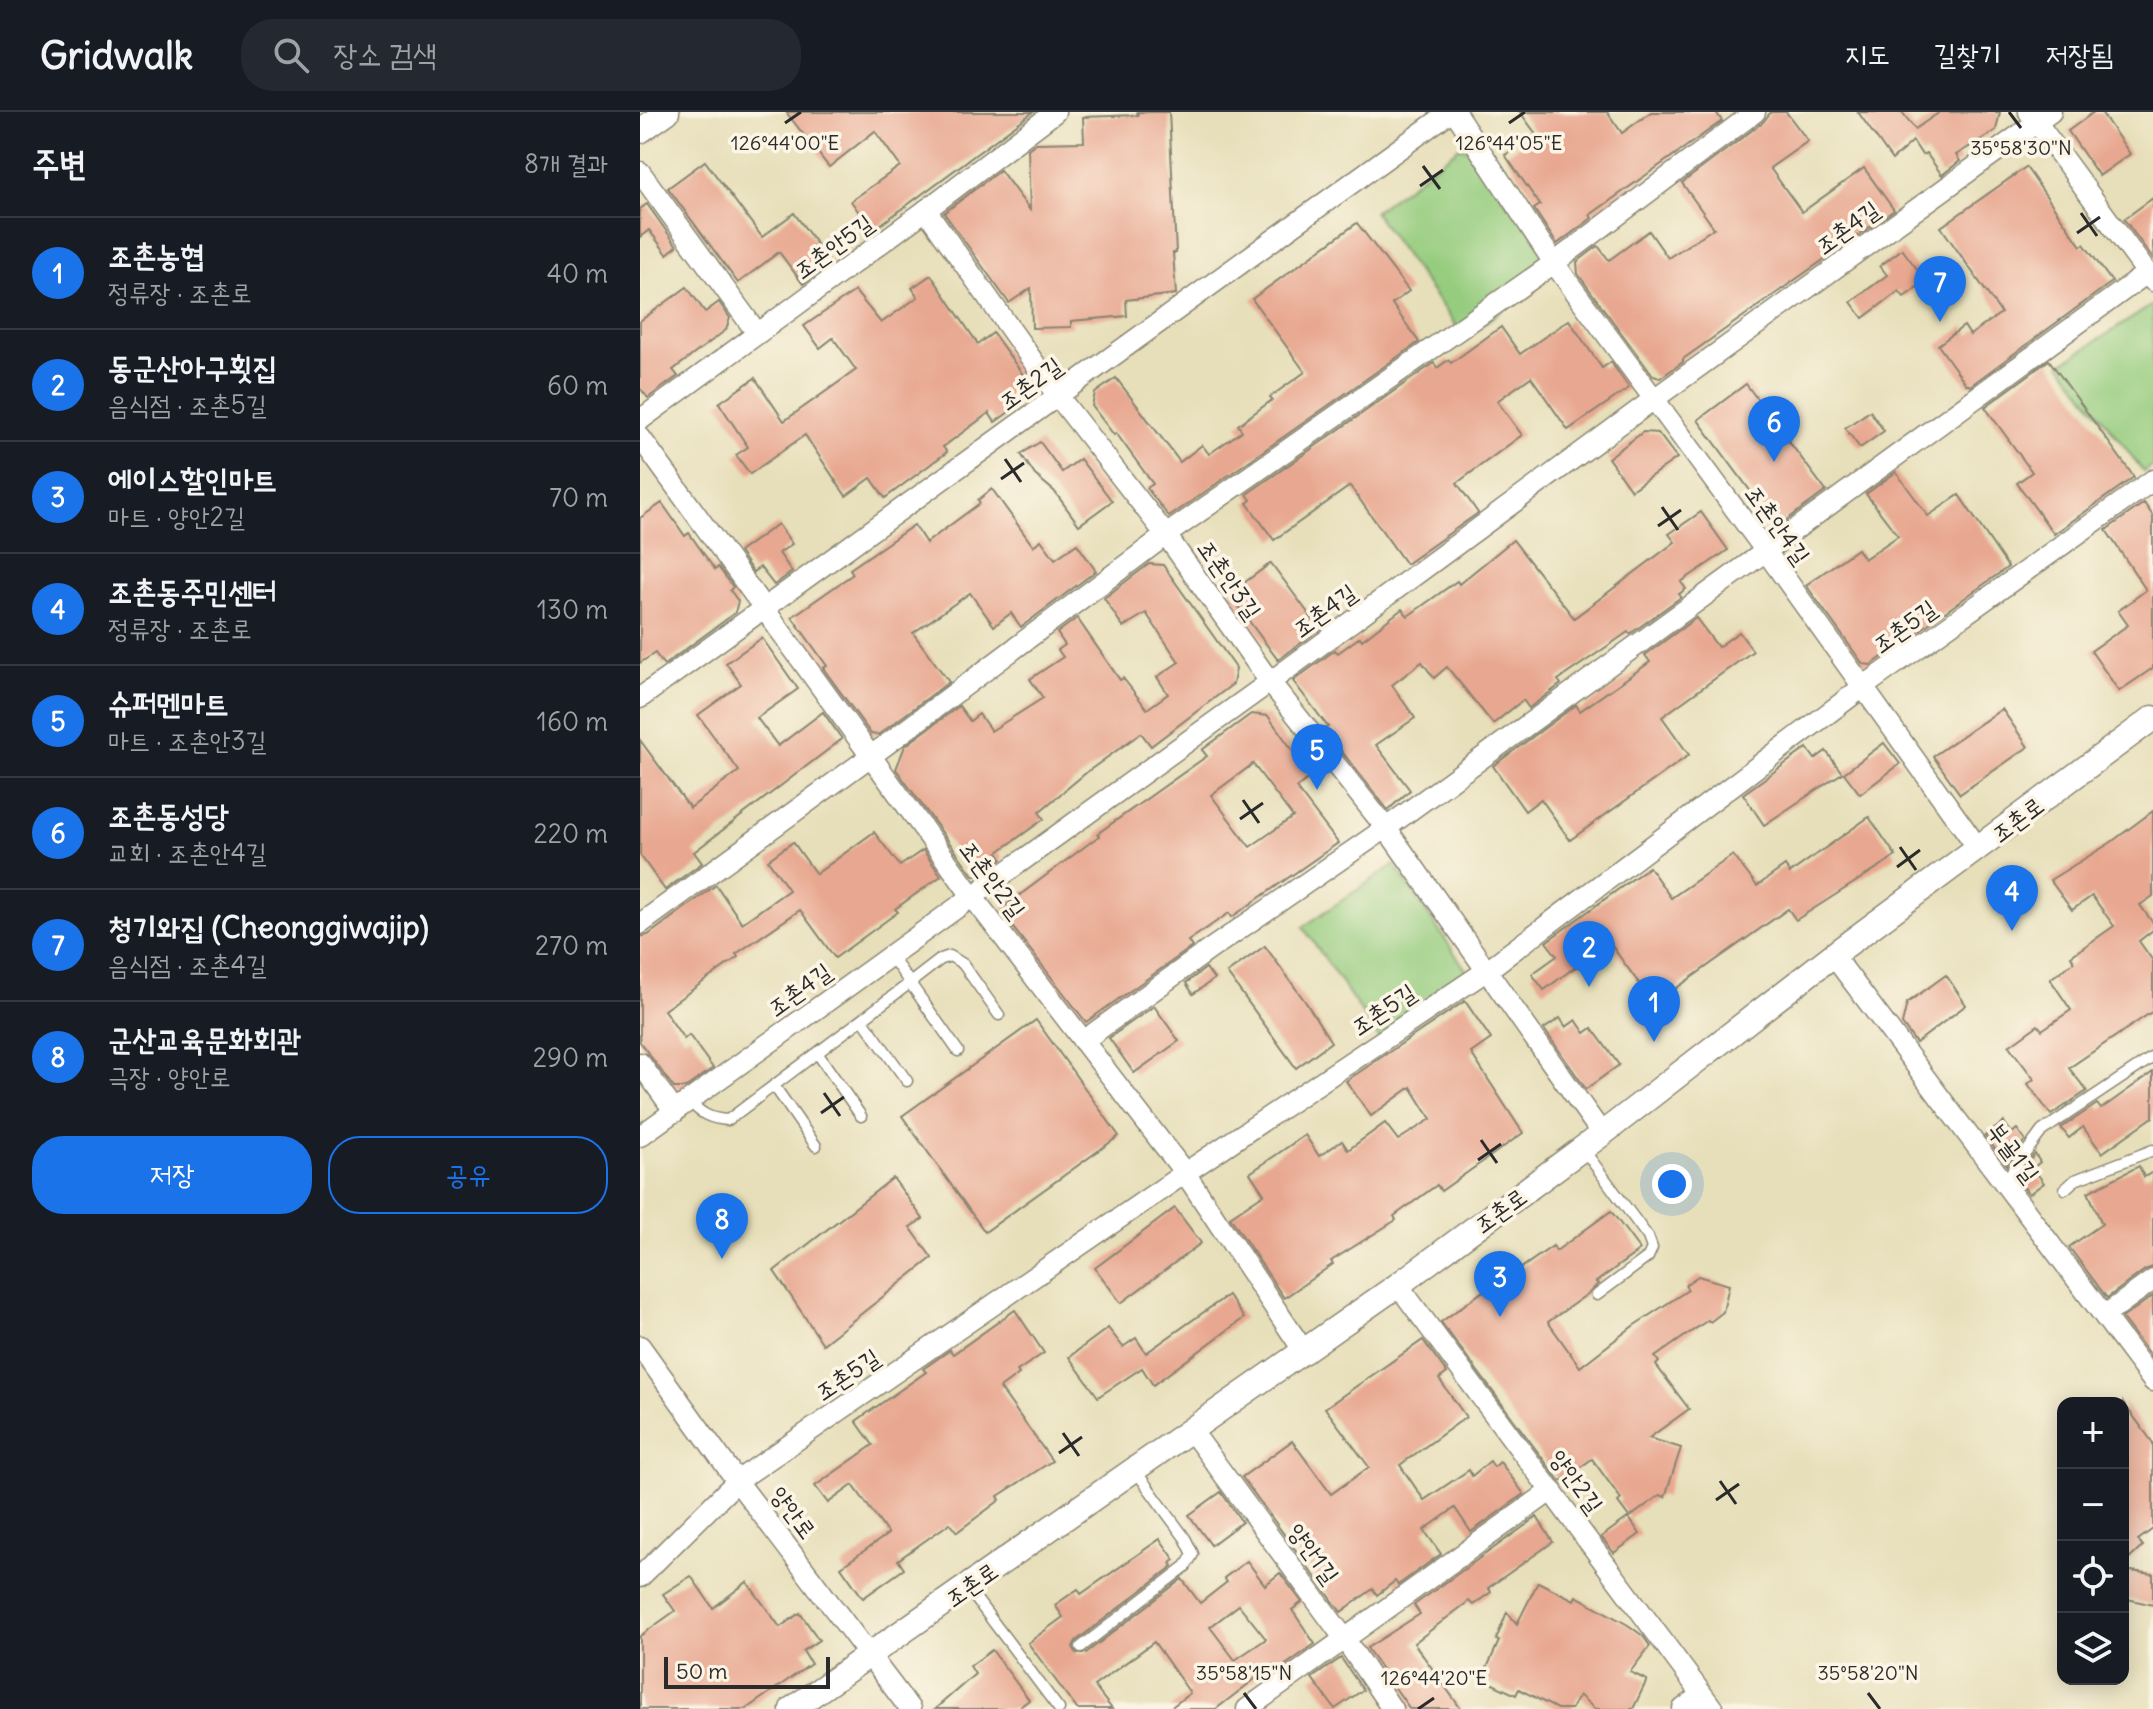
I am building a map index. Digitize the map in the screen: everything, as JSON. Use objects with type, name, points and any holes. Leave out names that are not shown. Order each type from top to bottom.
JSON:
[{"type":"street","points":[[640,131],[667,112]]},
{"type":"street","name":"조촌안4길","points":[[1453,112],[1554,263],[1765,550],[1978,848]]},
{"type":"street","name":"조촌2길","points":[[640,698],[1453,112]]},
{"type":"street","points":[[640,924],[1166,535],[1554,263],[1755,112]]},
{"type":"street","name":"조촌안5길","points":[[640,420],[926,210],[1049,114]]},
{"type":"street","name":"조촌4길","points":[[640,1136],[1270,682],[2039,115],[2150,277]]},
{"type":"street","points":[[640,172],[757,333]]},
{"type":"street","name":"조촌안3길","points":[[926,210],[1057,395],[1166,535],[1270,682],[1386,828],[1602,1134]]},
{"type":"street","points":[[1083,1041],[1386,828],[1765,550],[2150,277]]},
{"type":"street","name":"조촌안2길","points":[[640,437],[972,896],[1185,1173],[1305,1353]]},
{"type":"street","name":"조촌5길","points":[[640,1577],[737,1481],[1185,1173],[1486,971],[1863,687],[2153,480]]},
{"type":"street","name":"조촌로","points":[[792,1709],[1305,1353],[1583,1149],[1833,955],[2153,718]]},
{"type":"street","name":"부골1길","points":[[1833,955],[2153,1381]]},
{"type":"street","points":[[640,1063],[683,1106]]},
{"type":"street","points":[[2105,1315],[2153,1280]]},
{"type":"street","name":"양안2길","points":[[1398,1285],[1707,1702]]},
{"type":"street","name":"양안로","points":[[640,1346],[737,1481],[910,1709]]},
{"type":"street","name":"양안1길","points":[[1191,1430],[1344,1638],[1392,1709]]},
{"type":"street","points":[[1247,1709],[1552,1490]]},
{"type":"street","points":[[1683,1709],[1707,1702]]},
{"type":"lane","points":[[890,955],[958,1051]]},
{"type":"lane","points":[[683,1106],[714,1119],[728,1120],[941,959],[950,956],[963,964],[999,1015]]},
{"type":"lane","points":[[863,1020],[907,1081]]},
{"type":"lane","points":[[818,1054],[861,1116]]},
{"type":"lane","points":[[2004,1182],[2042,1131],[2153,1057]]},
{"type":"lane","points":[[775,1087],[816,1146]]},
{"type":"lane","points":[[1583,1149],[1640,1225],[1652,1248],[1648,1257],[1597,1295]]},
{"type":"lane","points":[[2065,1189],[2075,1180],[2153,1150]]},
{"type":"lane","points":[[1081,1647],[1186,1566],[1193,1554],[1185,1538],[1135,1470]]},
{"type":"lane","points":[[967,1587],[1059,1709]]},
{"type":"green space","points":[[1460,147],[1476,153],[1548,256],[1546,276],[1465,338],[1374,212]]},
{"type":"green space","points":[[2151,306],[2153,465],[2144,472],[2061,364]]},
{"type":"green space","points":[[1394,865],[1471,977],[1380,1039],[1303,927]]},
{"type":"building","points":[[786,112],[1033,112],[872,231],[851,201],[900,166],[875,131],[829,167]]},
{"type":"building","points":[[1137,112],[1169,112],[1176,294],[1126,300],[1127,316],[1071,321],[1071,327],[1032,328],[1031,288],[1009,303],[944,213],[1000,170],[1030,210],[1028,149],[1036,143],[1084,142],[1083,117],[1138,115]]},
{"type":"building","points":[[1520,112],[1607,112],[1622,133],[1651,112],[1716,112],[1722,121],[1590,215],[1592,218],[1557,244],[1534,209],[1540,205],[1505,155],[1536,134]]},
{"type":"building","points":[[1771,112],[1786,112],[1808,141],[1770,168],[1802,212],[1864,168],[1894,210],[1660,378],[1653,376],[1578,274],[1577,262],[1598,246],[1609,260],[1649,231],[1668,258],[1714,228],[1682,183],[1763,122]]},
{"type":"building","points":[[1858,112],[1902,112],[1915,129],[1940,112],[2000,112],[1996,130],[1956,155],[1960,161],[1942,175],[1913,141],[1892,160]]},
{"type":"building","points":[[2094,112],[2101,112],[2130,154],[2099,176],[2068,131]]},
{"type":"building","points":[[705,161],[762,237],[794,213],[831,264],[803,284],[779,252],[738,283],[668,188]]},
{"type":"building","points":[[2026,167],[2081,246],[2084,244],[2112,282],[1970,386],[1938,345],[1964,326],[1970,335],[2001,313],[1941,227]]},
{"type":"building","points":[[2153,198],[2153,259],[2124,219]]},
{"type":"building","points":[[647,204],[677,246],[667,254],[649,230],[640,237],[640,209]]},
{"type":"building","points":[[1357,223],[1409,291],[1392,304],[1419,342],[1169,517],[1147,488],[1153,484],[1092,406],[1095,393],[1116,378],[1180,462],[1202,445],[1209,454],[1242,431],[1238,425],[1305,372],[1252,299]]},
{"type":"building","points":[[1902,249],[1926,281],[1904,297],[1899,291],[1863,318],[1851,302],[1887,275],[1880,266]]},
{"type":"building","points":[[931,275],[978,344],[993,333],[1029,383],[1026,400],[995,422],[989,413],[943,447],[947,452],[885,498],[871,478],[846,496],[805,435],[750,474],[736,455],[748,447],[719,403],[755,378],[784,421],[856,370],[833,338],[820,348],[804,326],[855,291],[881,323],[918,297],[912,288]]},
{"type":"building","points":[[687,287],[705,312],[719,302],[730,318],[726,330],[673,370],[678,376],[648,398],[640,388],[640,321]]},
{"type":"building","points":[[1569,320],[1602,368],[1611,362],[1629,388],[1568,430],[1531,377],[1497,401],[1522,435],[1457,483],[1478,513],[1406,564],[1350,486],[1274,540],[1247,503],[1251,500],[1247,494],[1434,363],[1437,368],[1448,360],[1451,363],[1501,327],[1520,354]]},
{"type":"building","points":[[2049,360],[2134,477],[2054,534],[2017,483],[2032,472],[1985,407]]},
{"type":"building","points":[[1746,384],[1826,491],[1777,527],[1698,420]]},
{"type":"building","points":[[1870,411],[1884,431],[1860,448],[1845,428]]},
{"type":"building","points":[[1643,432],[1658,433],[1677,458],[1631,490],[1608,458]]},
{"type":"building","points":[[1040,442],[1062,472],[1080,459],[1112,501],[1079,525],[1054,491],[1035,475],[1021,454]]},
{"type":"building","points":[[1896,472],[1928,516],[1959,495],[2008,567],[1871,665],[1863,664],[1806,585],[1857,549],[1864,559],[1898,536],[1866,494]]},
{"type":"building","points":[[992,489],[1033,546],[1041,540],[1055,559],[1077,544],[1096,571],[1021,627],[1011,613],[994,626],[970,593],[913,633],[949,682],[878,735],[871,734],[823,668],[827,666],[792,617],[853,574],[850,569],[914,525],[926,543],[980,503],[978,500]]},
{"type":"building","points":[[662,503],[685,536],[689,533],[715,570],[718,567],[733,587],[730,590],[738,601],[735,613],[664,665],[655,653],[640,663],[640,518]]},
{"type":"building","points":[[2144,503],[2153,516],[2153,668],[2119,691],[2091,651],[2128,625],[2118,611],[2146,590],[2106,530]]},
{"type":"building","points":[[1701,512],[1728,550],[1681,582],[1686,589],[1679,594],[1681,597],[1558,680],[1561,684],[1529,708],[1523,700],[1493,724],[1447,667],[1434,678],[1422,662],[1392,685],[1415,718],[1376,745],[1410,790],[1388,810],[1324,729],[1328,727],[1293,681],[1335,650],[1338,653],[1360,637],[1362,640],[1402,609],[1408,616],[1457,581],[1459,584],[1513,540],[1574,618],[1675,542],[1669,534]]},
{"type":"building","points":[[778,524],[792,544],[779,553],[792,572],[774,585],[760,567],[753,572],[739,552]]},
{"type":"building","points":[[1271,563],[1320,629],[1278,660],[1229,594]]},
{"type":"building","points":[[1149,564],[1163,565],[1236,668],[1233,684],[1151,746],[1141,733],[1087,772],[1039,812],[1044,819],[998,852],[1002,859],[979,876],[973,875],[896,769],[905,746],[959,706],[970,721],[979,714],[991,731],[1043,698],[1030,679],[1063,657],[1058,650],[1065,645],[1057,633],[1077,618],[1120,680],[1123,678],[1147,709],[1168,694],[1157,677],[1179,662],[1146,613],[1123,627],[1104,598]]},
{"type":"building","points":[[1696,618],[1718,647],[1739,632],[1753,651],[1662,717],[1689,755],[1570,840],[1541,799],[1525,811],[1493,766],[1576,705],[1580,711],[1650,662],[1645,655]]},
{"type":"building","points":[[762,638],[798,689],[757,718],[778,746],[823,712],[842,739],[694,852],[702,863],[665,890],[640,855],[640,740],[690,808],[739,771],[698,715],[741,684],[726,663]]},
{"type":"building","points":[[2002,709],[2028,747],[1960,794],[1933,756]]},
{"type":"building","points":[[1251,714],[1268,716],[1311,776],[1296,788],[1338,843],[1232,917],[1229,913],[1188,941],[1192,947],[1086,1022],[1004,916],[1005,906],[1099,836],[1097,834],[1207,756],[1202,750]],"holes":[[[1253,764],[1293,817],[1250,847],[1211,795]]]},
{"type":"building","points":[[1884,743],[1900,764],[1860,794],[1844,773]]},
{"type":"building","points":[[1807,748],[1815,759],[1826,751],[1842,773],[1764,825],[1743,794]]},
{"type":"building","points":[[2153,811],[2153,896],[2140,905],[2153,923],[2153,930],[2139,941],[2153,961],[2153,1011],[2069,1068],[2087,1091],[2051,1115],[2028,1084],[2034,1079],[2009,1046],[2038,1025],[2042,1030],[2071,1010],[2050,979],[2074,962],[2071,956],[2114,926],[2092,896],[2072,910],[2050,880],[2110,843]]},
{"type":"building","points":[[1869,817],[1896,856],[1796,920],[1788,909],[1654,1004],[1609,942],[1544,990],[1532,974],[1557,956],[1546,942],[1649,867],[1671,898],[1733,855],[1757,886],[1785,866],[1790,873]]},
{"type":"building","points":[[874,832],[900,866],[923,850],[941,876],[835,958],[800,910],[736,954],[738,957],[664,1010],[684,1039],[689,1035],[713,1068],[685,1088],[674,1088],[640,1042],[640,937],[648,935],[716,885],[742,923],[789,890],[768,860],[793,842],[816,874]]},
{"type":"building","points":[[1265,946],[1331,1042],[1296,1068],[1227,973]]},
{"type":"building","points":[[1206,968],[1214,979],[1193,994],[1186,983]]},
{"type":"building","points":[[1946,975],[1966,1005],[1916,1043],[1902,1024],[1907,1003]]},
{"type":"building","points":[[1465,1001],[1491,1039],[1471,1053],[1523,1133],[1441,1191],[1437,1185],[1394,1216],[1396,1220],[1331,1261],[1333,1264],[1284,1298],[1230,1217],[1264,1194],[1250,1173],[1305,1135],[1319,1156],[1342,1141],[1348,1150],[1385,1123],[1398,1140],[1431,1119],[1411,1087],[1371,1116],[1346,1081]]},
{"type":"building","points":[[1154,1006],[1179,1041],[1134,1073],[1109,1038]]},
{"type":"building","points":[[1560,1018],[1566,1027],[1576,1020],[1585,1033],[1592,1028],[1619,1065],[1586,1089],[1544,1029]]},
{"type":"building","points":[[1036,1020],[1119,1136],[985,1232],[902,1116]]},
{"type":"building","points":[[2153,1072],[2153,1117],[2102,1153],[2083,1127],[2069,1138],[2061,1128],[2097,1104],[2101,1109]]},
{"type":"building","points":[[2004,1122],[2012,1133],[2017,1129],[2025,1140],[2007,1165],[1985,1136]]},
{"type":"building","points":[[2035,1154],[2040,1162],[2033,1168],[2044,1183],[2029,1194],[2017,1178]]},
{"type":"building","points":[[2139,1166],[2144,1177],[2153,1172],[2153,1267],[2107,1298],[2069,1247],[2102,1224],[2088,1192]]},
{"type":"building","points":[[893,1178],[923,1219],[910,1227],[932,1258],[823,1344],[774,1271]]},
{"type":"building","points":[[1175,1208],[1201,1243],[1121,1303],[1095,1268]]},
{"type":"building","points":[[1611,1211],[1640,1250],[1596,1282],[1598,1284],[1589,1293],[1548,1322],[1580,1367],[1633,1326],[1688,1290],[1685,1285],[1698,1276],[1729,1285],[1723,1312],[1655,1357],[1659,1362],[1656,1365],[1689,1409],[1649,1438],[1681,1448],[1665,1497],[1660,1495],[1629,1518],[1640,1534],[1614,1553],[1601,1537],[1629,1517],[1618,1502],[1621,1499],[1592,1459],[1561,1481],[1558,1479],[1441,1322],[1512,1270],[1514,1273],[1553,1246],[1556,1251]]},
{"type":"building","points":[[1228,1295],[1244,1318],[1153,1385],[1142,1368],[1098,1397],[1069,1357],[1108,1328],[1123,1347],[1136,1338],[1146,1353]]},
{"type":"building","points":[[2153,1296],[2153,1359],[2122,1318]]},
{"type":"building","points":[[1015,1310],[1044,1353],[1017,1371],[1019,1374],[1000,1388],[1052,1461],[998,1496],[1000,1500],[957,1532],[950,1523],[898,1560],[904,1569],[863,1598],[841,1567],[888,1534],[853,1485],[828,1503],[815,1486],[873,1445],[856,1421],[926,1372],[923,1369],[950,1350],[953,1354]]},
{"type":"building","points":[[1423,1340],[1447,1373],[1439,1379],[1466,1417],[1400,1465],[1424,1500],[1469,1470],[1472,1476],[1490,1461],[1494,1467],[1500,1462],[1524,1494],[1471,1532],[1455,1508],[1424,1530],[1441,1554],[1398,1585],[1395,1581],[1377,1595],[1373,1589],[1341,1612],[1242,1477],[1292,1441],[1331,1494],[1369,1467],[1325,1408]]},
{"type":"building","points":[[2129,1410],[2153,1443],[2153,1529],[2138,1540],[2143,1546],[2129,1559]]},
{"type":"building","points":[[1221,1492],[1242,1522],[1211,1545],[1189,1515]]},
{"type":"building","points":[[1537,1517],[1553,1542],[1488,1588],[1491,1592],[1473,1605],[1469,1601],[1414,1643],[1461,1709],[1410,1709],[1367,1648],[1420,1614],[1414,1605]]},
{"type":"building","points":[[1160,1539],[1175,1560],[1171,1563],[1173,1566],[1076,1641],[1073,1647],[1077,1654],[1086,1653],[1182,1579],[1200,1603],[1227,1582],[1224,1578],[1247,1561],[1265,1585],[1280,1573],[1302,1602],[1292,1610],[1315,1644],[1277,1671],[1273,1665],[1216,1709],[1169,1709],[1190,1693],[1154,1642],[1094,1686],[1112,1709],[1077,1709],[1028,1643],[1063,1617],[1055,1605],[1078,1589],[1081,1594]],"holes":[[[1239,1605],[1266,1639],[1235,1660],[1210,1627]]]},
{"type":"building","points":[[2129,1571],[2153,1574],[2153,1605],[2129,1599]]},
{"type":"building","points":[[691,1576],[713,1608],[747,1582],[780,1627],[800,1613],[819,1640],[803,1651],[811,1664],[746,1709],[640,1709],[640,1636],[675,1611],[663,1594]]},
{"type":"building","points":[[1538,1582],[1574,1600],[1576,1596],[1643,1636],[1650,1646],[1630,1672],[1647,1680],[1633,1709],[1595,1709],[1579,1695],[1571,1709],[1557,1709],[1519,1689],[1516,1695],[1482,1679],[1499,1641],[1496,1640],[1507,1612],[1517,1624]]},
{"type":"building","points":[[992,1650],[1029,1700],[1017,1709],[935,1709],[975,1674],[970,1666]]},
{"type":"building","points":[[1341,1658],[1363,1690],[1335,1709],[1312,1678]]},
{"type":"place","name":"청기와집 (Cheonggiwajip)","points":[[1940,322]]},
{"type":"place","name":"조촌동성당","points":[[1774,462]]},
{"type":"place","name":"슈퍼멘마트","points":[[1317,790]]},
{"type":"place","name":"조촌동주민센터","points":[[2012,931]]},
{"type":"place","name":"동군산아구횟집","points":[[1589,987]]},
{"type":"place","name":"조촌농협","points":[[1654,1042]]},
{"type":"place","name":"군산교육문화회관","points":[[722,1259]]},
{"type":"place","name":"에이스할인마트","points":[[1500,1317]]}]
